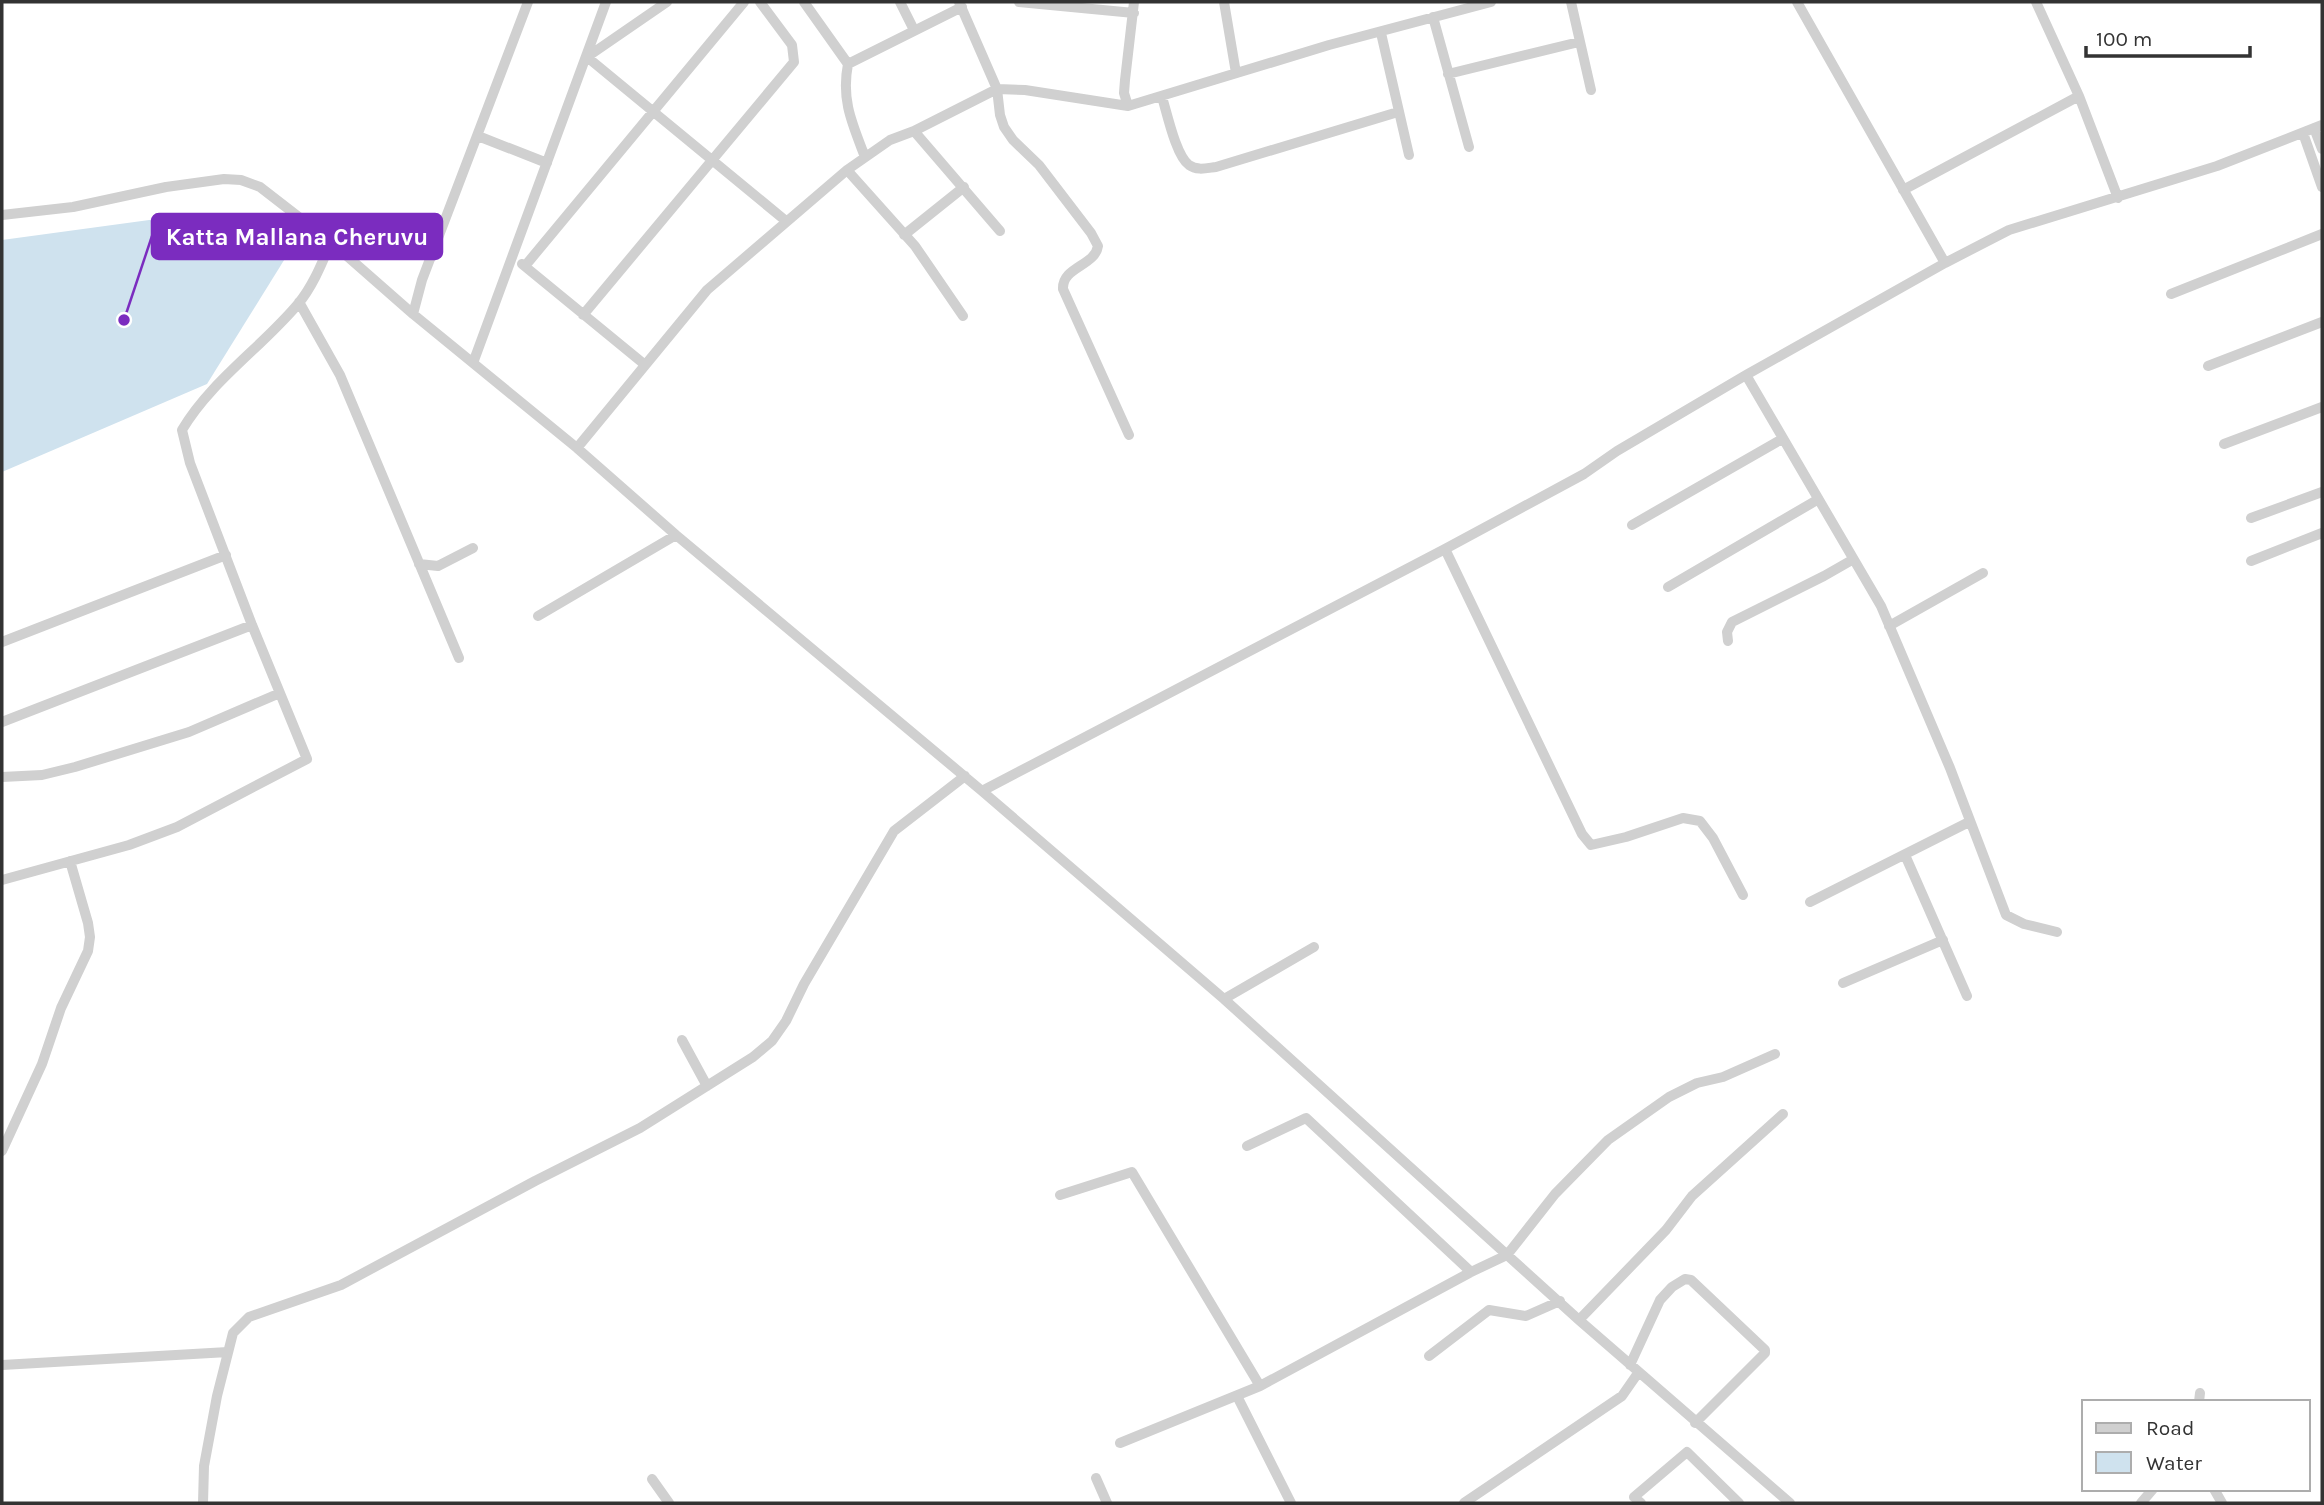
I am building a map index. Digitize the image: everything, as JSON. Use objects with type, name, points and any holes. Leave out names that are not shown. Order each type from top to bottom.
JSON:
[{"type":"street","points":[[413,314],[422,280],[528,2]]},
{"type":"street","points":[[473,363],[606,2]]},
{"type":"street","points":[[587,57],[667,2]]},
{"type":"street","points":[[525,266],[744,2]]},
{"type":"street","points":[[583,314],[794,62],[792,45],[761,2]]},
{"type":"street","points":[[804,2],[848,64],[845,97],[848,113],[865,157]]},
{"type":"street","points":[[900,2],[914,30]]},
{"type":"street","points":[[1019,2],[1134,8],[1126,51],[1125,93],[1128,106]]},
{"type":"street","points":[[1224,2],[1236,74]]},
{"type":"street","points":[[577,448],[706,290],[847,170],[890,140],[914,131],[997,89],[1025,90],[1128,106],[1329,45],[1433,18],[1462,5],[1491,2]]},
{"type":"street","points":[[1571,2],[1591,90]]},
{"type":"street","points":[[1797,2],[1945,263]]},
{"type":"street","points":[[2036,2],[2079,96],[2118,198]]},
{"type":"street","points":[[848,64],[961,4],[997,89],[1004,127],[1013,140],[1039,165],[1098,246],[1094,256],[1066,276],[1062,282],[1063,289],[1129,435]]},
{"type":"street","points":[[1433,18],[1469,147]]},
{"type":"street","points":[[1381,33],[1409,155]]},
{"type":"street","points":[[1448,74],[1579,41]]},
{"type":"street","points":[[587,57],[786,221]]},
{"type":"street","points":[[1903,190],[2079,96]]},
{"type":"street","points":[[1162,97],[1180,155],[1187,164],[1195,168],[1216,167],[1398,113]]},
{"type":"street","points":[[982,791],[1584,474],[1617,451],[1746,375],[2009,230],[2217,166],[2318,127],[2322,149]]},
{"type":"street","points":[[914,131],[1000,231]]},
{"type":"street","points":[[2303,133],[2322,187]]},
{"type":"street","points":[[478,136],[547,163]]},
{"type":"street","points":[[847,170],[934,271],[962,316]]},
{"type":"street","points":[[2,215],[72,207],[166,187],[224,179],[241,180],[260,187],[331,242],[413,314],[577,448],[676,536],[965,776],[1224,999],[1634,1369],[1790,1503]]},
{"type":"street","points":[[904,235],[964,187]]},
{"type":"street","points":[[2171,294],[2322,234]]},
{"type":"street","points":[[2,880],[129,845],[177,827],[307,759],[190,463],[182,430],[229,373],[299,302],[317,275],[331,242]]},
{"type":"street","points":[[513,257],[644,364]]},
{"type":"street","points":[[299,302],[340,375],[459,658]]},
{"type":"street","points":[[2208,366],[2322,322]]},
{"type":"street","points":[[1746,375],[1881,606],[1950,768],[2006,915],[2024,924],[2056,932]]},
{"type":"street","points":[[2224,444],[2322,407]]},
{"type":"street","points":[[1632,525],[1782,439]]},
{"type":"street","points":[[2251,517],[2322,492]]},
{"type":"street","points":[[1668,587],[1817,500]]},
{"type":"street","points":[[2251,561],[2322,533]]},
{"type":"street","points":[[538,616],[676,536]]},
{"type":"street","points":[[419,564],[438,566],[474,548]]},
{"type":"street","points":[[1445,549],[1582,834],[1591,845],[1683,818],[1700,821],[1713,838],[1743,895]]},
{"type":"street","points":[[2,642],[226,555]]},
{"type":"street","points":[[1728,641],[1727,632],[1732,622],[1852,559]]},
{"type":"street","points":[[1889,626],[1983,573]]},
{"type":"street","points":[[2,722],[252,625]]},
{"type":"street","points":[[2,777],[42,775],[75,767],[189,732],[280,693]]},
{"type":"street","points":[[203,1503],[204,1466],[228,1352],[233,1333],[248,1317],[341,1285],[640,1128],[753,1056],[772,1041],[894,831],[965,776]]},
{"type":"street","points":[[1810,902],[1969,822]]},
{"type":"street","points":[[1905,855],[1967,996]]},
{"type":"street","points":[[2,1151],[42,1064],[61,1008],[88,951],[88,923],[70,860]]},
{"type":"street","points":[[1843,983],[1943,940]]},
{"type":"street","points":[[1224,999],[1314,947]]},
{"type":"street","points":[[682,1040],[707,1086]]},
{"type":"street","points":[[1120,1443],[1260,1386],[1507,1255],[1555,1194],[1608,1140],[1670,1097],[1697,1083],[1723,1077],[1775,1054]]},
{"type":"street","points":[[1579,1320],[1666,1230],[1692,1196],[1783,1114]]},
{"type":"street","points":[[1247,1146],[1306,1118],[1471,1272]]},
{"type":"street","points":[[1060,1195],[1132,1172],[1260,1386]]},
{"type":"street","points":[[1464,1503],[1622,1396],[1665,1293],[1685,1279],[1691,1280],[1765,1350],[1695,1423]]},
{"type":"street","points":[[1429,1356],[1489,1310],[1526,1316],[1560,1301]]},
{"type":"street","points":[[2,1365],[228,1352]]},
{"type":"street","points":[[1237,1396],[1290,1503]]},
{"type":"street","points":[[1641,1503],[1634,1497],[1687,1452],[1739,1503]]},
{"type":"street","points":[[1096,1478],[1107,1503]]},
{"type":"street","points":[[652,1479],[668,1503]]},
{"type":"water","points":[[186,215],[286,257],[207,384],[2,472],[2,240]]},
{"type":"place","name":"Katta Mallana Cheruvu","points":[[124,320]]}]
